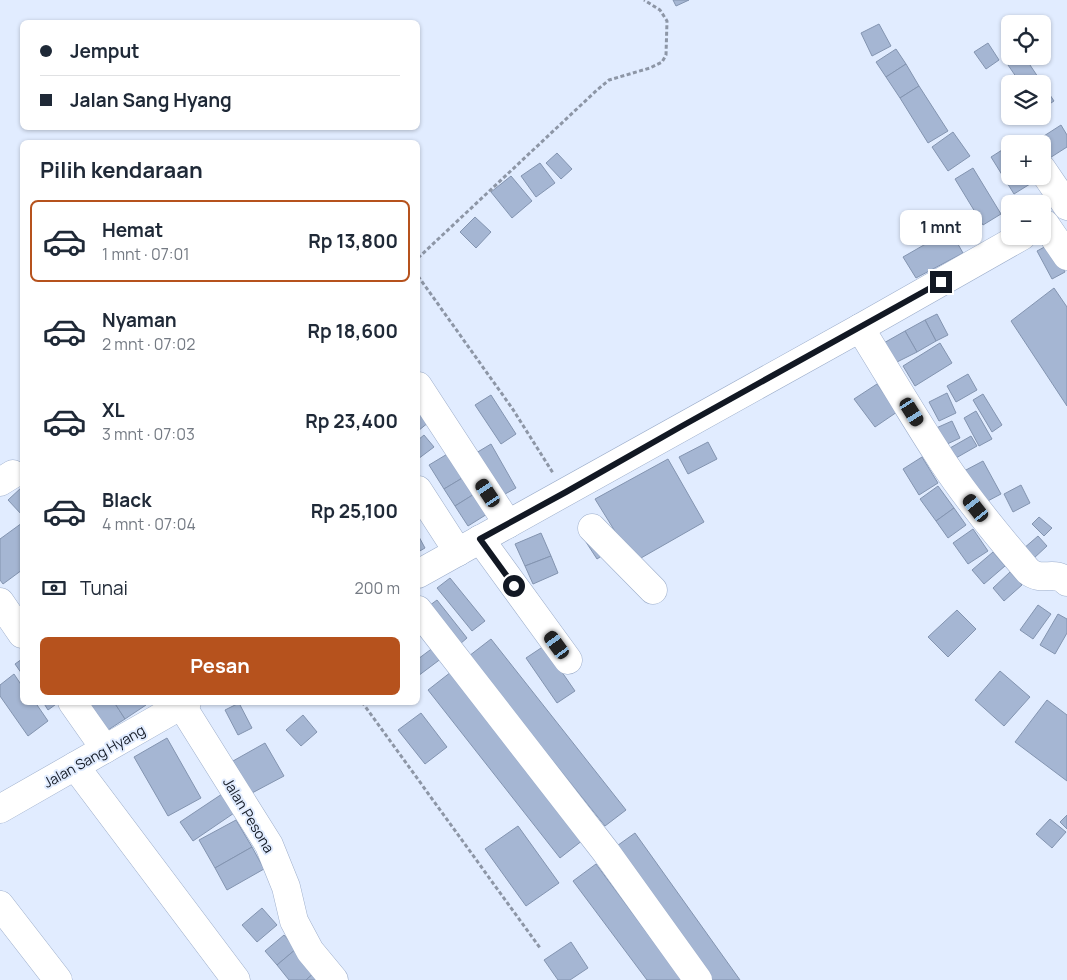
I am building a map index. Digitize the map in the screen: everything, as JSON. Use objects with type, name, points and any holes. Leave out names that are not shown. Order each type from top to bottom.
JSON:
[{"type":"street","points":[[1051,182],[1067,206]]},
{"type":"street","points":[[1051,234],[1067,256]]},
{"type":"street","points":[[420,573],[1007,245]]},
{"type":"street","points":[[860,328],[943,462],[997,535],[1032,574],[1042,577],[1057,575],[1067,582]]},
{"type":"street","points":[[420,389],[508,524]]},
{"type":"street","points":[[420,492],[469,545],[568,660]]},
{"type":"street","points":[[592,528],[653,590]]},
{"type":"street","points":[[0,602],[20,631]]},
{"type":"street","points":[[420,613],[606,852],[698,980]]},
{"type":"street","points":[[74,705],[105,749]]},
{"type":"street","name":"Jalan Sang Hyang","points":[[0,808],[182,705]]},
{"type":"street","name":"Jalan Pesona","points":[[185,705],[269,846],[286,887],[294,921],[310,951],[334,980]]},
{"type":"street","points":[[75,766],[236,980]]},
{"type":"street","points":[[0,905],[58,980]]},
{"type":"path","points":[[420,256],[609,80],[650,68],[662,62],[666,55],[667,21],[660,10],[644,0]]},
{"type":"path","points":[[420,279],[512,408],[566,492]]},
{"type":"path","points":[[364,705],[540,948]]},
{"type":"building","points":[[673,0],[689,0],[676,6]]},
{"type":"building","points":[[879,24],[891,46],[872,56],[861,33]]},
{"type":"building","points":[[988,43],[999,60],[986,69],[974,52]]},
{"type":"building","points":[[896,49],[906,64],[886,77],[876,62]]},
{"type":"building","points":[[906,64],[919,86],[900,98],[886,77]]},
{"type":"building","points":[[1008,65],[1030,65],[1037,75],[1015,75]]},
{"type":"building","points":[[919,86],[948,131],[928,143],[900,98]]},
{"type":"building","points":[[1061,125],[1067,135],[1067,147],[1051,157],[1051,135],[1045,135]]},
{"type":"building","points":[[953,132],[970,156],[948,171],[932,147]]},
{"type":"building","points":[[1001,151],[1001,173],[991,157]]},
{"type":"building","points":[[557,153],[572,169],[561,179],[546,163]]},
{"type":"building","points":[[540,163],[555,183],[536,197],[521,176]]},
{"type":"building","points":[[973,168],[1001,214],[983,225],[955,179]]},
{"type":"building","points":[[511,176],[532,201],[512,218],[491,192]]},
{"type":"building","points":[[1008,185],[1028,185],[1014,194]]},
{"type":"building","points":[[475,217],[491,232],[476,248],[460,232]]},
{"type":"building","points":[[950,230],[963,253],[916,278],[903,257]]},
{"type":"building","points":[[1051,245],[1065,272],[1052,279],[1037,251]]},
{"type":"building","points":[[1054,288],[1067,307],[1067,406],[1011,321]]},
{"type":"building","points":[[937,314],[948,335],[936,341],[925,320]]},
{"type":"building","points":[[925,320],[936,341],[917,352],[905,331]]},
{"type":"building","points":[[905,331],[917,352],[893,364],[882,344]]},
{"type":"building","points":[[940,343],[952,363],[915,386],[903,366]]},
{"type":"building","points":[[968,374],[977,390],[956,402],[947,386]]},
{"type":"building","points":[[877,384],[897,412],[875,427],[854,399]]},
{"type":"building","points":[[947,393],[956,413],[939,421],[929,402]]},
{"type":"building","points":[[983,394],[1002,425],[992,432],[973,400]]},
{"type":"building","points":[[491,395],[516,434],[501,444],[475,405]]},
{"type":"building","points":[[420,411],[429,422],[420,429]]},
{"type":"building","points":[[976,411],[992,439],[979,446],[964,418]]},
{"type":"building","points":[[952,421],[960,438],[943,446],[934,429]]},
{"type":"building","points":[[424,435],[434,447],[420,458],[420,438]]},
{"type":"building","points":[[971,436],[977,446],[949,462],[943,452]]},
{"type":"building","points":[[708,442],[717,459],[688,474],[679,457]]},
{"type":"building","points":[[491,444],[516,488],[496,499],[471,456]]},
{"type":"building","points":[[454,450],[469,474],[444,489],[429,465]]},
{"type":"building","points":[[922,457],[938,483],[919,495],[903,469]]},
{"type":"building","points":[[668,459],[704,522],[634,562],[595,499]]},
{"type":"building","points":[[983,461],[1001,494],[982,504],[964,471]]},
{"type":"building","points":[[469,474],[479,491],[455,506],[444,489]]},
{"type":"building","points":[[1021,485],[1030,503],[1013,512],[1004,494]]},
{"type":"building","points":[[938,486],[954,508],[936,521],[920,499]]},
{"type":"building","points":[[20,489],[20,513],[8,500]]},
{"type":"building","points":[[479,491],[492,511],[468,526],[455,506]]},
{"type":"building","points":[[954,508],[966,525],[948,538],[936,521]]},
{"type":"building","points":[[1039,517],[1052,528],[1044,536],[1032,524]]},
{"type":"building","points":[[20,524],[20,571],[3,584],[0,580],[0,539]]},
{"type":"building","points":[[973,529],[988,551],[968,564],[953,543]]},
{"type":"building","points":[[541,533],[551,556],[525,566],[515,544]]},
{"type":"building","points":[[598,534],[609,551],[597,559],[586,542]]},
{"type":"building","points":[[1038,536],[1047,546],[1033,559],[1023,549]]},
{"type":"building","points":[[420,539],[425,548],[420,551]]},
{"type":"building","points":[[993,552],[1005,566],[984,584],[972,570]]},
{"type":"building","points":[[551,556],[558,573],[533,584],[525,566]]},
{"type":"building","points":[[1010,572],[1022,585],[1004,601],[993,588]]},
{"type":"building","points":[[450,578],[485,621],[472,631],[437,588]]},
{"type":"building","points":[[437,600],[467,638],[453,650],[422,611]]},
{"type":"building","points":[[1038,605],[1051,614],[1033,639],[1020,630]]},
{"type":"building","points":[[957,610],[976,629],[948,657],[928,637]]},
{"type":"building","points":[[1058,614],[1067,619],[1067,633],[1055,654],[1040,645]]},
{"type":"building","points":[[491,639],[626,810],[605,826],[469,656]]},
{"type":"building","points":[[544,646],[575,691],[557,703],[526,658]]},
{"type":"building","points":[[434,647],[442,658],[420,674],[420,658]]},
{"type":"building","points":[[20,660],[20,671],[15,664]]},
{"type":"building","points":[[1000,671],[1030,697],[1004,726],[975,700]]},
{"type":"building","points":[[451,672],[583,840],[560,858],[428,690]]},
{"type":"building","points":[[14,674],[20,683],[20,705],[37,705],[48,721],[28,736],[0,696],[0,685]]},
{"type":"building","points":[[1047,700],[1067,715],[1067,781],[1015,742]]},
{"type":"building","points":[[45,705],[55,705],[48,710]]},
{"type":"building","points":[[91,705],[116,705],[125,719],[108,730]]},
{"type":"building","points":[[116,705],[146,705],[125,719]]},
{"type":"building","points":[[235,705],[240,705],[252,728],[238,735],[225,710]]},
{"type":"building","points":[[421,713],[447,747],[425,764],[398,730]]},
{"type":"building","points":[[303,715],[317,732],[301,746],[286,730]]},
{"type":"building","points":[[167,738],[201,798],[168,816],[134,757]]},
{"type":"building","points":[[265,743],[284,776],[252,793],[233,761]]},
{"type":"building","points":[[228,790],[240,809],[193,841],[180,822]]},
{"type":"building","points":[[1067,815],[1067,829],[1060,822]]},
{"type":"building","points":[[1050,819],[1066,832],[1052,848],[1036,834]]},
{"type":"building","points":[[236,820],[252,847],[215,868],[199,840]]},
{"type":"building","points":[[518,826],[559,883],[526,906],[485,849]]},
{"type":"building","points":[[635,833],[740,980],[709,980],[614,848]]},
{"type":"building","points":[[252,847],[264,869],[227,890],[215,868]]},
{"type":"building","points":[[596,864],[682,980],[647,980],[573,881]]},
{"type":"building","points":[[262,908],[277,925],[257,942],[242,925]]},
{"type":"building","points":[[284,935],[296,949],[277,965],[265,951]]},
{"type":"building","points":[[571,942],[588,968],[570,980],[558,980],[544,960]]},
{"type":"building","points":[[296,949],[315,972],[306,980],[289,980],[277,965]]},
{"type":"building","points":[[315,972],[322,980],[306,980]]},
{"type":"route","points":[[514,586],[480,539],[941,282]]}]
